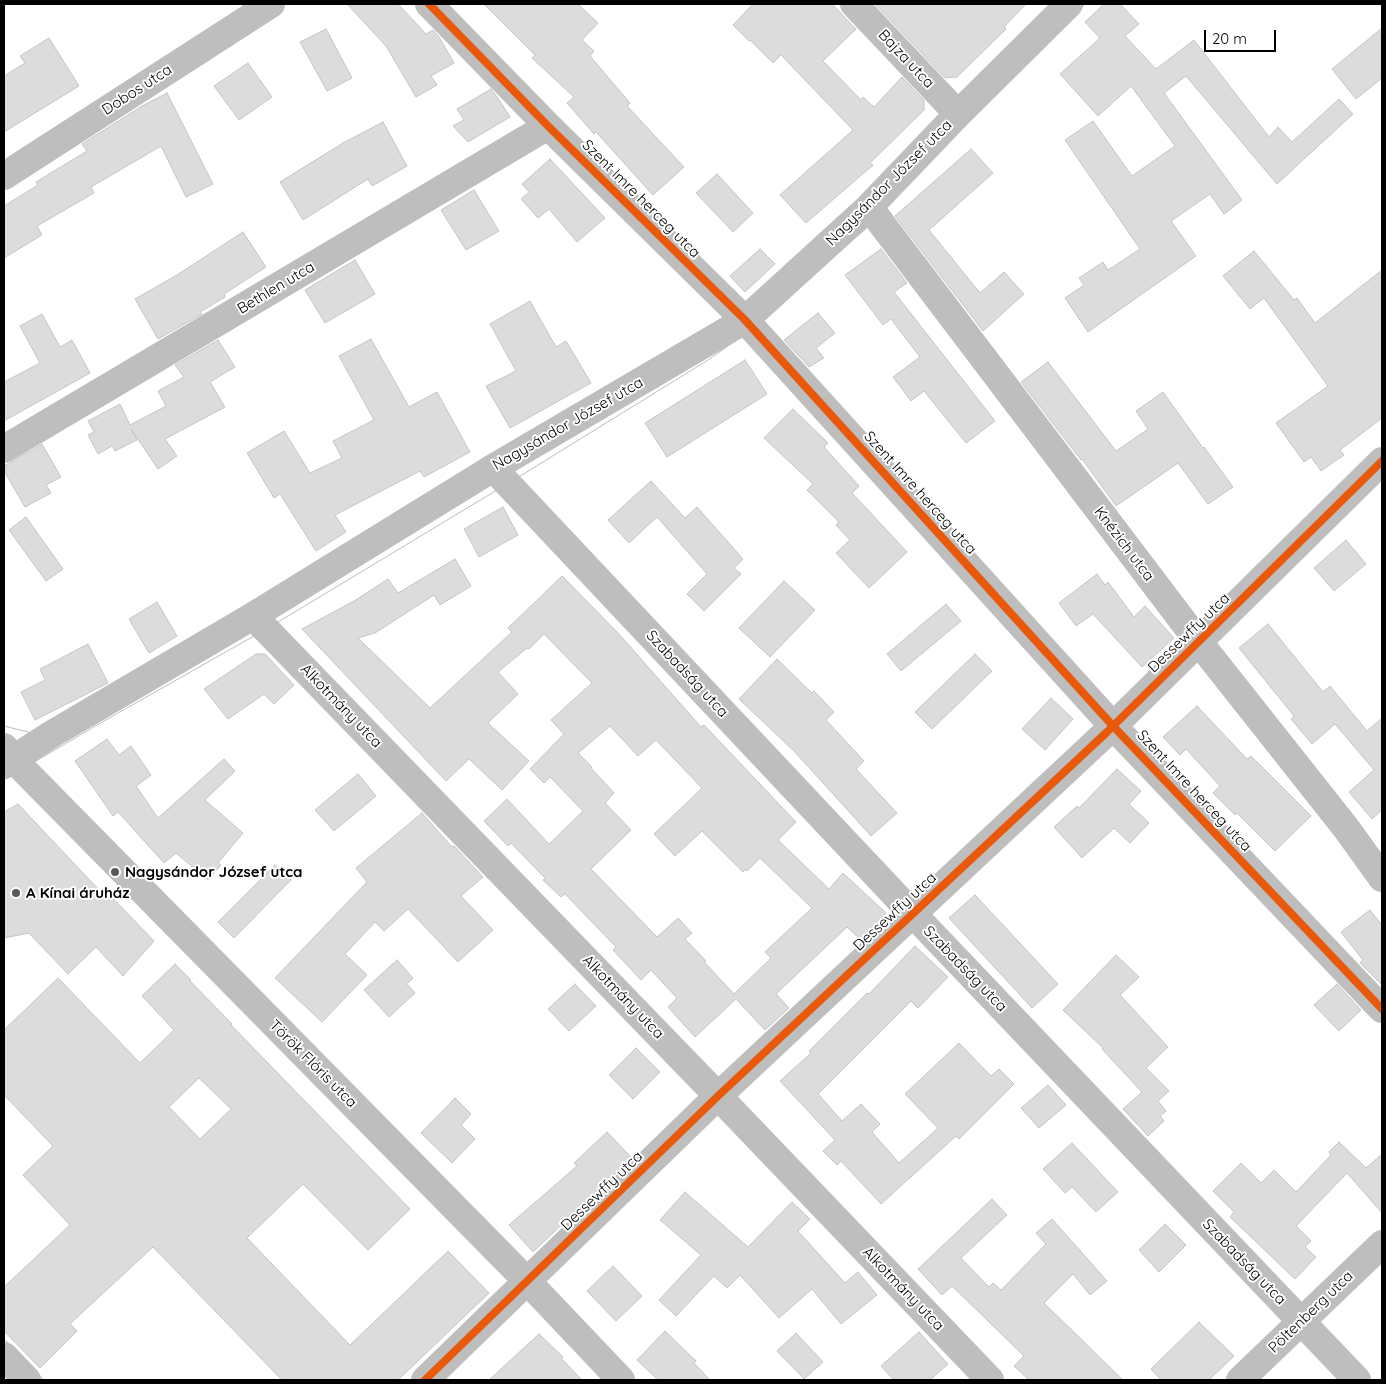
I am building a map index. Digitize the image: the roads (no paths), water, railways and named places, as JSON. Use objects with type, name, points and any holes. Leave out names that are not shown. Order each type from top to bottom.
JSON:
[{"type":"street","name":"Dobos utca","points":[[4,176],[271,4]]},
{"type":"street","name":"Szent Imre herceg utca","points":[[430,4],[548,126],[745,320],[1114,726],[1382,1009]]},
{"type":"street","name":"Bajza utca","points":[[854,4],[958,114]]},
{"type":"street","name":"Nagysándor József utca","points":[[7,757],[253,616],[493,468],[745,320],[869,208],[958,114],[1069,4]]},
{"type":"street","name":"Bethlen utca","points":[[4,449],[548,126]]},
{"type":"street","name":"Knézich utca","points":[[869,208],[1198,641],[1378,862]]},
{"type":"street","name":"Dessewffy utca","points":[[425,1380],[718,1096],[1114,726],[1382,461]]},
{"type":"street","name":"Szabadság utca","points":[[493,468],[1356,1380]]},
{"type":"street","name":"Alkotmány utca","points":[[253,616],[990,1380]]},
{"type":"street","name":"Török Flóris utca","points":[[7,757],[528,1282],[621,1380]]},
{"type":"street","name":"Pöltenberg utca","points":[[1240,1380],[1382,1244]]},
{"type":"street","points":[[4,1356],[27,1380]]},
{"type":"tram line","points":[[4,780],[268,628],[517,478],[708,360],[735,341],[870,225],[965,122],[1085,4]]},
{"type":"tram line","points":[[4,726],[32,733],[52,734],[85,728]]},
{"type":"tram line","points":[[4,1339],[44,1380]]},
{"type":"place","name":"Nagysándor József utca","points":[[115,872]]},
{"type":"place","name":"A Kínai áruház","points":[[16,893]]}]
